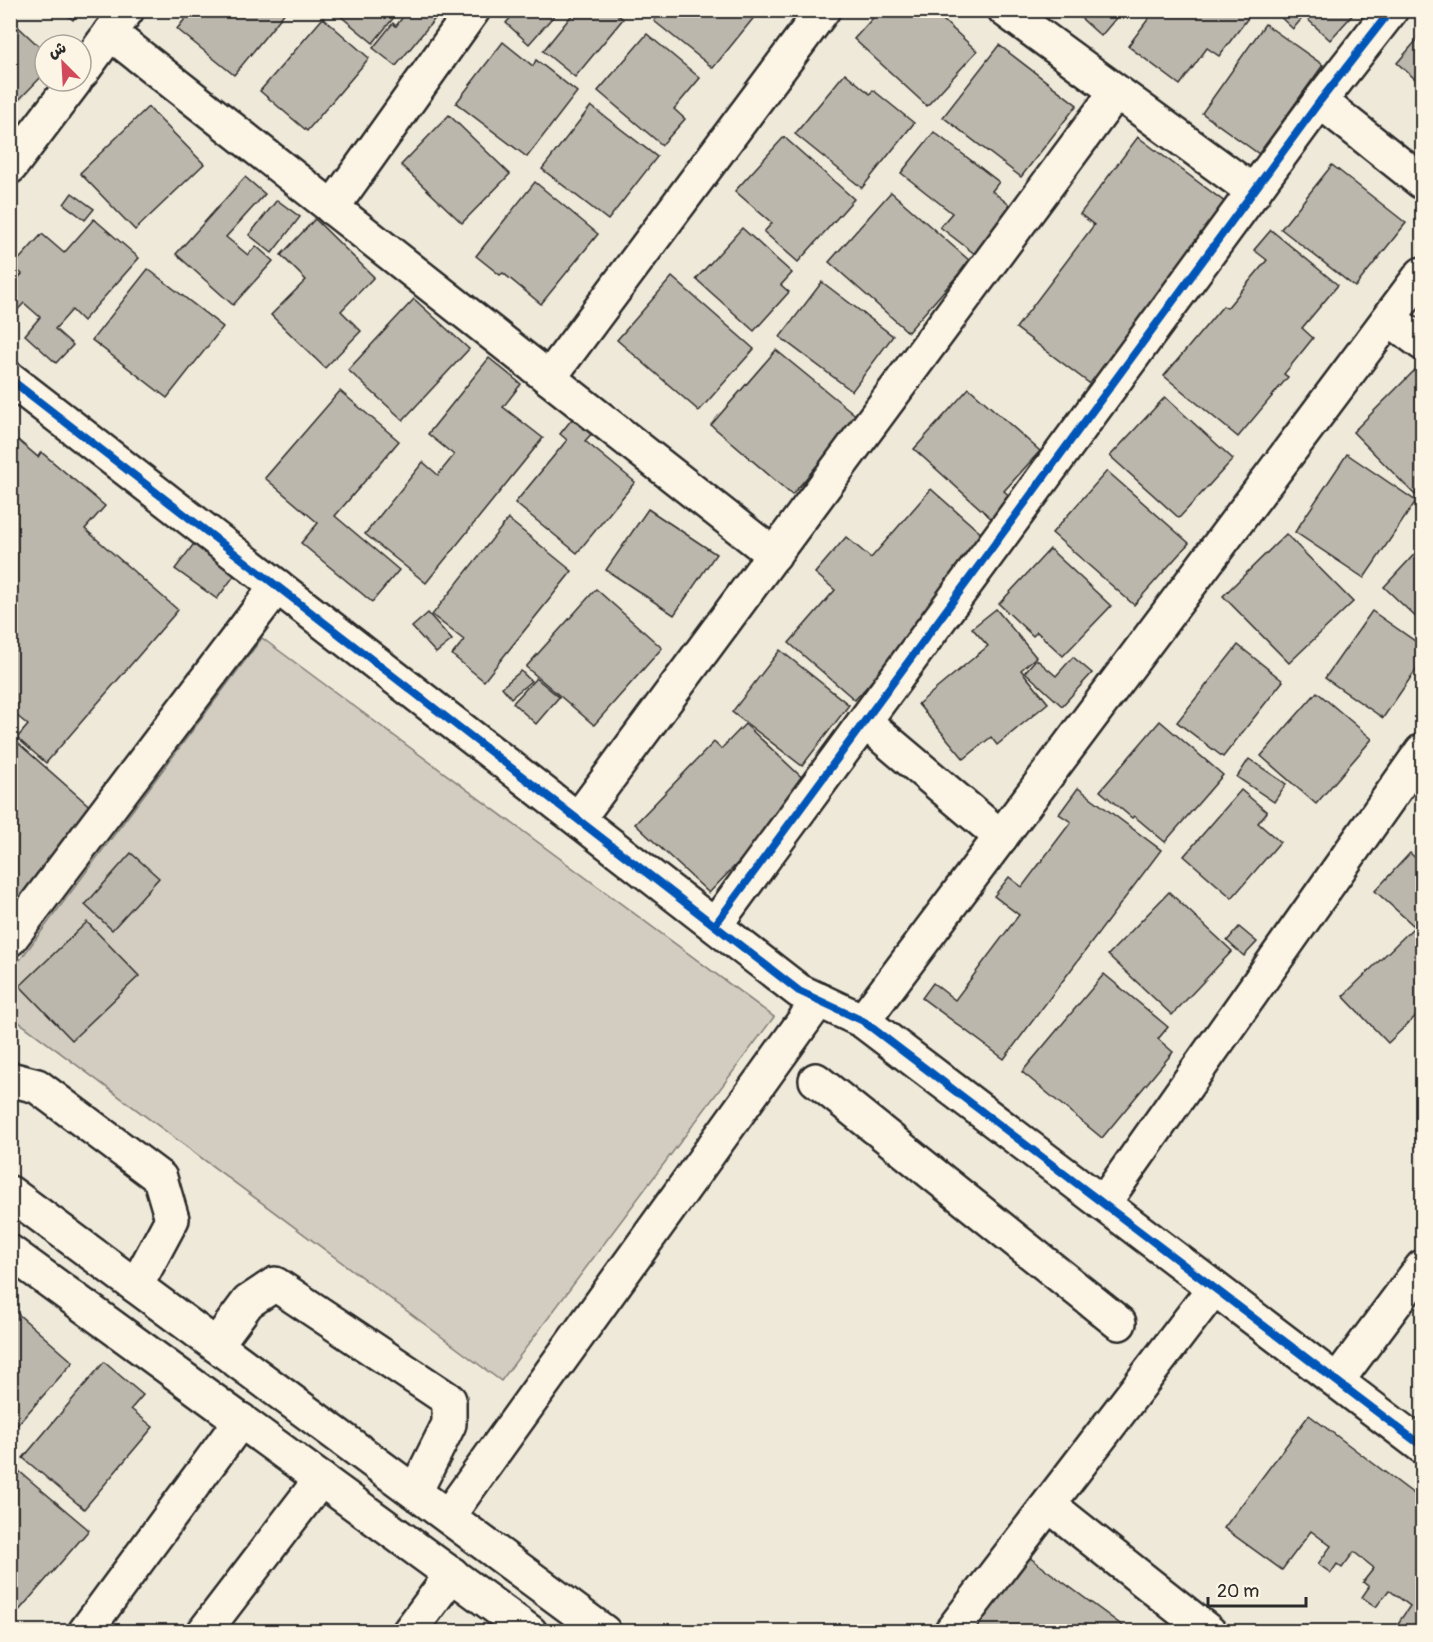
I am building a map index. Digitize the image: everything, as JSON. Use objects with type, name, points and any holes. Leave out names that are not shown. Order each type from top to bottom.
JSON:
[{"type":"street","points":[[332,208],[473,10]]},
{"type":"street","points":[[549,378],[823,10]]},
{"type":"street","points":[[1005,10],[1254,192]]},
{"type":"street","points":[[715,925],[1320,101],[1391,10]]},
{"type":"street","points":[[93,57],[119,22],[332,208],[774,555]]},
{"type":"street","points":[[578,819],[1116,92]]},
{"type":"street","points":[[10,167],[66,93]]},
{"type":"street","points":[[1320,101],[1422,182]]},
{"type":"street","points":[[863,1021],[1422,274]]},
{"type":"street","points":[[1390,318],[1422,343]]},
{"type":"street","points":[[10,378],[799,991],[863,1021],[1422,1446]]},
{"type":"street","points":[[10,939],[277,586]]},
{"type":"street","points":[[865,722],[1001,837]]},
{"type":"street","points":[[1103,1204],[1422,751]]},
{"type":"street","points":[[448,1516],[819,1000]]},
{"type":"street","points":[[10,1079],[37,1086],[160,1178],[172,1218],[136,1286]]},
{"type":"street","points":[[816,1080],[1119,1323]]},
{"type":"street","points":[[10,1193],[604,1632]]},
{"type":"street","points":[[10,1252],[530,1632]]},
{"type":"street","points":[[1337,1381],[1422,1267]]},
{"type":"street","points":[[216,1345],[248,1302],[275,1284],[449,1400],[448,1424],[415,1492]]},
{"type":"street","points":[[951,1632],[1214,1288]]},
{"type":"street","points":[[85,1632],[241,1420]]},
{"type":"street","points":[[204,1632],[321,1479]]},
{"type":"street","points":[[1049,1504],[1209,1632]]},
{"type":"street","points":[[409,1632],[452,1574]]},
{"type":"shaded area","points":[[262,638],[774,1017],[501,1381],[11,1016],[10,973]]},
{"type":"building","points":[[61,10],[81,10],[73,20]]},
{"type":"building","points":[[192,10],[287,10],[234,75],[177,29]]},
{"type":"building","points":[[333,10],[400,10],[373,43]]},
{"type":"building","points":[[408,10],[430,10],[437,16],[396,66],[373,48],[393,23],[396,26]]},
{"type":"building","points":[[517,10],[559,10],[529,44],[506,23]]},
{"type":"building","points":[[576,10],[612,10],[623,19],[575,77],[543,51]]},
{"type":"building","points":[[663,10],[760,10],[713,68],[654,21]]},
{"type":"building","points":[[880,10],[932,10],[977,51],[927,106],[854,39]]},
{"type":"building","points":[[1072,10],[1123,10],[1101,36]]},
{"type":"building","points":[[1155,10],[1247,10],[1251,14],[1219,56],[1207,48],[1180,85],[1128,46]]},
{"type":"building","points":[[1273,10],[1357,10],[1330,40],[1304,16],[1293,29]]},
{"type":"building","points":[[323,18],[369,58],[307,131],[260,91]]},
{"type":"building","points":[[10,19],[33,41],[33,85],[10,109]]},
{"type":"building","points":[[1265,24],[1323,65],[1259,154],[1202,113]]},
{"type":"building","points":[[647,34],[700,78],[674,109],[685,119],[662,145],[598,91]]},
{"type":"building","points":[[1422,34],[1422,85],[1397,63]]},
{"type":"building","points":[[503,42],[533,66],[536,60],[577,92],[527,157],[456,103]]},
{"type":"building","points":[[999,45],[1077,105],[1021,177],[943,117]]},
{"type":"building","points":[[845,73],[870,94],[873,90],[914,123],[862,188],[795,134]]},
{"type":"building","points":[[591,106],[657,157],[608,220],[542,169]]},
{"type":"building","points":[[148,107],[204,164],[135,230],[80,173]]},
{"type":"building","points":[[449,115],[510,174],[462,223],[401,165]]},
{"type":"building","points":[[934,132],[999,182],[992,191],[1017,211],[980,258],[940,227],[952,213],[901,173]]},
{"type":"building","points":[[784,137],[854,199],[798,262],[764,232],[772,223],[735,191]]},
{"type":"building","points":[[1138,137],[1234,209],[1097,389],[1016,328],[1094,225],[1080,214]]},
{"type":"building","points":[[1332,165],[1406,223],[1355,287],[1281,229]]},
{"type":"building","points":[[245,177],[265,194],[226,237],[248,255],[256,246],[273,261],[233,305],[176,254]]},
{"type":"building","points":[[535,182],[598,234],[541,304],[503,273],[500,275],[476,256]]},
{"type":"building","points":[[891,192],[970,261],[908,332],[829,262]]},
{"type":"building","points":[[72,193],[94,209],[85,220],[64,204]]},
{"type":"building","points":[[277,200],[300,217],[272,253],[249,235]]},
{"type":"building","points":[[94,219],[139,258],[83,321],[72,310],[55,329],[73,345],[56,363],[25,335],[40,317],[24,303],[10,318],[10,287],[22,274],[13,266],[42,234],[64,253]]},
{"type":"building","points":[[315,219],[374,277],[341,311],[361,331],[325,368],[271,315],[306,280],[281,255]]},
{"type":"building","points":[[742,228],[792,273],[781,285],[789,292],[754,331],[696,279]]},
{"type":"building","points":[[1271,230],[1338,285],[1302,328],[1313,338],[1284,374],[1288,377],[1238,437],[1164,376],[1223,306],[1227,308],[1267,260],[1254,250]]},
{"type":"building","points":[[148,269],[223,327],[167,398],[92,340]]},
{"type":"building","points":[[672,277],[754,349],[699,411],[617,340]]},
{"type":"building","points":[[822,282],[893,336],[852,391],[780,337]]},
{"type":"building","points":[[414,299],[469,349],[403,420],[348,370]]},
{"type":"building","points":[[776,350],[858,417],[792,495],[711,425]]},
{"type":"building","points":[[489,358],[521,384],[503,407],[543,438],[426,583],[365,534],[423,462],[438,475],[454,455],[428,434]]},
{"type":"building","points":[[1422,363],[1422,488],[1415,495],[1353,432]]},
{"type":"building","points":[[969,388],[1040,451],[1004,491],[1014,500],[994,521],[914,449]]},
{"type":"building","points":[[340,391],[399,441],[335,516],[399,570],[372,602],[301,543],[318,523],[265,478]]},
{"type":"building","points":[[1165,397],[1233,459],[1179,518],[1110,456]]},
{"type":"building","points":[[576,414],[595,430],[585,441],[635,482],[577,553],[515,503],[567,440],[560,434]]},
{"type":"building","points":[[18,440],[38,457],[41,452],[105,506],[85,529],[178,610],[46,763],[17,738],[28,725],[10,710],[10,449]]},
{"type":"building","points":[[1347,454],[1416,501],[1364,578],[1295,532]]},
{"type":"building","points":[[1107,471],[1189,543],[1134,605],[1052,533]]},
{"type":"building","points":[[931,489],[993,544],[855,700],[789,643],[835,590],[815,573],[846,537],[871,558]]},
{"type":"building","points":[[648,509],[716,554],[674,615],[606,570]]},
{"type":"building","points":[[508,519],[572,571],[484,681],[452,655],[464,640],[432,615]]},
{"type":"building","points":[[1286,534],[1353,602],[1289,663],[1223,596]]},
{"type":"building","points":[[196,541],[237,572],[217,599],[175,569]]},
{"type":"building","points":[[1422,546],[1422,623],[1384,587]]},
{"type":"building","points":[[1050,549],[1111,606],[1063,656],[1037,632],[1033,636],[999,604]]},
{"type":"building","points":[[596,589],[662,648],[594,725],[526,667]]},
{"type":"building","points":[[996,609],[1036,657],[1021,670],[1048,703],[997,745],[991,737],[964,759],[918,704],[988,646],[972,628]]},
{"type":"building","points":[[1372,611],[1422,646],[1422,661],[1383,718],[1325,678]]},
{"type":"building","points":[[428,613],[452,640],[436,653],[412,627]]},
{"type":"building","points":[[1238,645],[1283,681],[1223,757],[1177,722]]},
{"type":"building","points":[[780,650],[849,705],[802,766],[732,712]]},
{"type":"building","points":[[1073,657],[1092,673],[1062,706],[1025,672],[1036,659],[1056,676]]},
{"type":"building","points":[[521,671],[531,681],[511,698],[502,687]]},
{"type":"building","points":[[536,678],[559,697],[536,724],[513,703]]},
{"type":"building","points":[[1317,692],[1372,739],[1316,804],[1261,756]]},
{"type":"building","points":[[1160,721],[1223,775],[1165,842],[1100,791]]},
{"type":"building","points":[[745,724],[811,786],[709,893],[635,824],[714,742],[721,749]]},
{"type":"building","points":[[10,736],[102,817],[10,919]]},
{"type":"building","points":[[1249,759],[1286,784],[1274,802],[1237,777]]},
{"type":"building","points":[[1078,788],[1161,850],[1004,1059],[922,998],[933,983],[955,1000],[1019,915],[994,896],[1009,877],[1022,887],[1071,822],[1059,814]]},
{"type":"building","points":[[1241,790],[1267,812],[1258,823],[1280,842],[1232,898],[1184,856]]},
{"type":"building","points":[[131,853],[159,878],[112,930],[85,905]]},
{"type":"building","points":[[1410,853],[1422,864],[1422,895],[1420,898],[1422,900],[1422,933],[1375,891]]},
{"type":"building","points":[[1169,892],[1232,951],[1172,1015],[1108,955]]},
{"type":"building","points":[[87,922],[139,976],[72,1040],[20,986]]},
{"type":"building","points":[[1239,927],[1257,942],[1244,956],[1227,941]]},
{"type":"building","points":[[1413,928],[1422,938],[1422,1010],[1388,1043],[1343,996]]},
{"type":"building","points":[[1104,974],[1168,1027],[1158,1039],[1173,1052],[1102,1138],[1022,1072]]},
{"type":"building","points":[[10,1307],[73,1362],[10,1433]]},
{"type":"building","points":[[104,1362],[143,1395],[131,1409],[153,1427],[84,1509],[23,1458]]},
{"type":"building","points":[[1309,1415],[1422,1500],[1422,1632],[1392,1632],[1410,1606],[1389,1590],[1376,1607],[1362,1597],[1369,1587],[1363,1582],[1374,1568],[1354,1552],[1342,1568],[1337,1564],[1331,1573],[1318,1564],[1331,1546],[1311,1531],[1282,1570],[1224,1528]]},
{"type":"building","points":[[19,1471],[89,1530],[16,1614],[10,1610],[10,1482]]},
{"type":"building","points":[[1022,1552],[1131,1632],[963,1632]]},
{"type":"cycle path","points":[[715,925],[1320,101],[1391,10]]},
{"type":"cycle path","points":[[10,379],[799,991],[863,1021],[1422,1446]]}]
